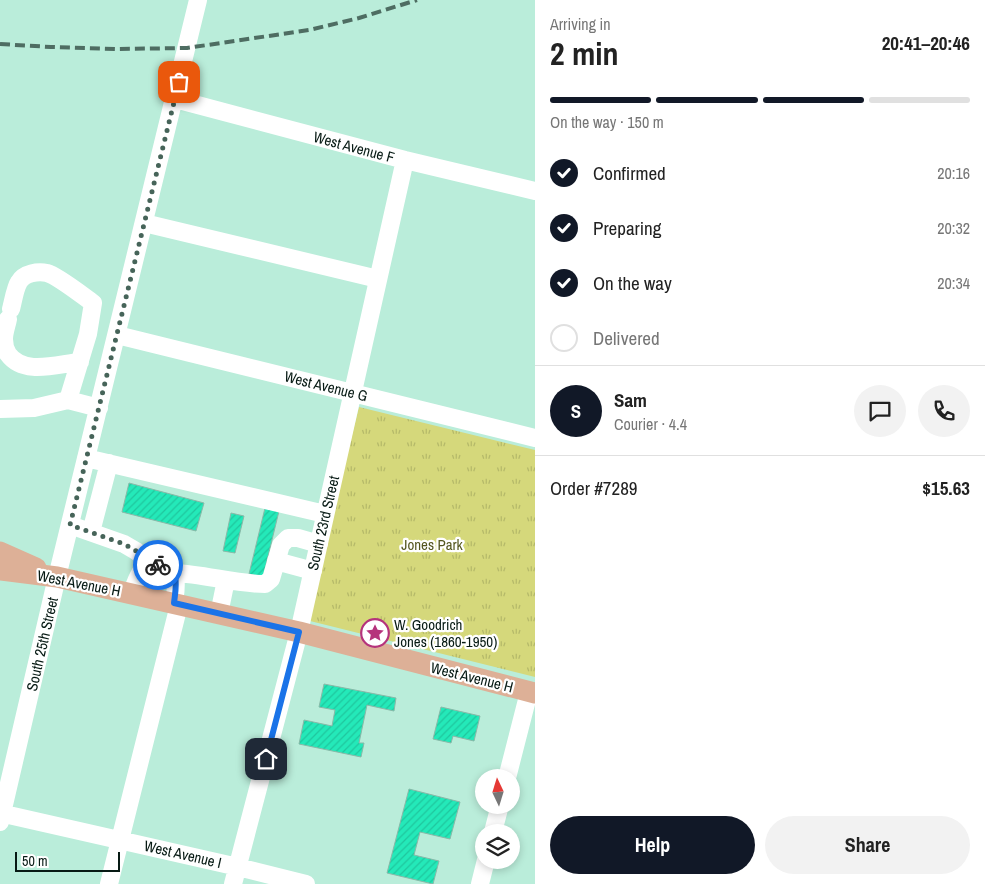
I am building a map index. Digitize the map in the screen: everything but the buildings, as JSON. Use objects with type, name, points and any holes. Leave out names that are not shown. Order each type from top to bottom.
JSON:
[{"type":"main road","points":[[0,552],[57,577]]},
{"type":"main road","name":"West Avenue H","points":[[0,570],[57,577],[299,632],[532,692]]},
{"type":"street","name":"South 25th Street","points":[[1,816],[57,577],[198,0]]},
{"type":"street","name":"West Avenue F","points":[[174,99],[404,160],[535,191]]},
{"type":"street","name":"South 23rd Street","points":[[234,884],[299,632],[404,160]]},
{"type":"street","points":[[144,223],[378,279]]},
{"type":"street","points":[[68,400],[80,362],[88,334],[94,303],[48,274],[34,273],[25,276],[18,282],[4,338],[5,349],[18,363],[32,368],[80,362]]},
{"type":"street","name":"West Avenue G","points":[[117,335],[535,438]]},
{"type":"street","points":[[0,409],[34,408],[68,400],[99,408]]},
{"type":"street","points":[[86,458],[325,514]]},
{"type":"street","points":[[92,532],[109,463]]},
{"type":"street","points":[[70,525],[124,544],[152,564],[169,568],[174,573],[176,582],[176,604],[109,884]]},
{"type":"street","points":[[174,573],[192,574],[250,584],[264,584],[271,579],[281,545],[288,538],[298,538],[319,544]]},
{"type":"street","points":[[276,561],[313,571]]},
{"type":"street","points":[[132,594],[140,573],[145,567],[152,564]]},
{"type":"street","points":[[220,614],[226,580]]},
{"type":"street","points":[[510,769],[532,692]]},
{"type":"street","name":"West Avenue I","points":[[1,816],[120,840],[306,884]]},
{"type":"street","points":[[480,884],[484,869]]},
{"type":"green space","name":"Jones Park","points":[[359,407],[535,450],[535,677],[306,620]]},
{"type":"railway","points":[[0,44],[116,49],[187,48],[309,30],[359,18],[417,0]]},
{"type":"way so far","points":[[158,565],[152,564],[124,544],[70,525],[179,82]]},
{"type":"place","name":"W. Goodrich Jones (1860-1950)","points":[[375,633]]},
{"type":"route","points":[[158,565],[169,568],[174,573],[176,582],[174,603],[299,632],[266,759]]}]
